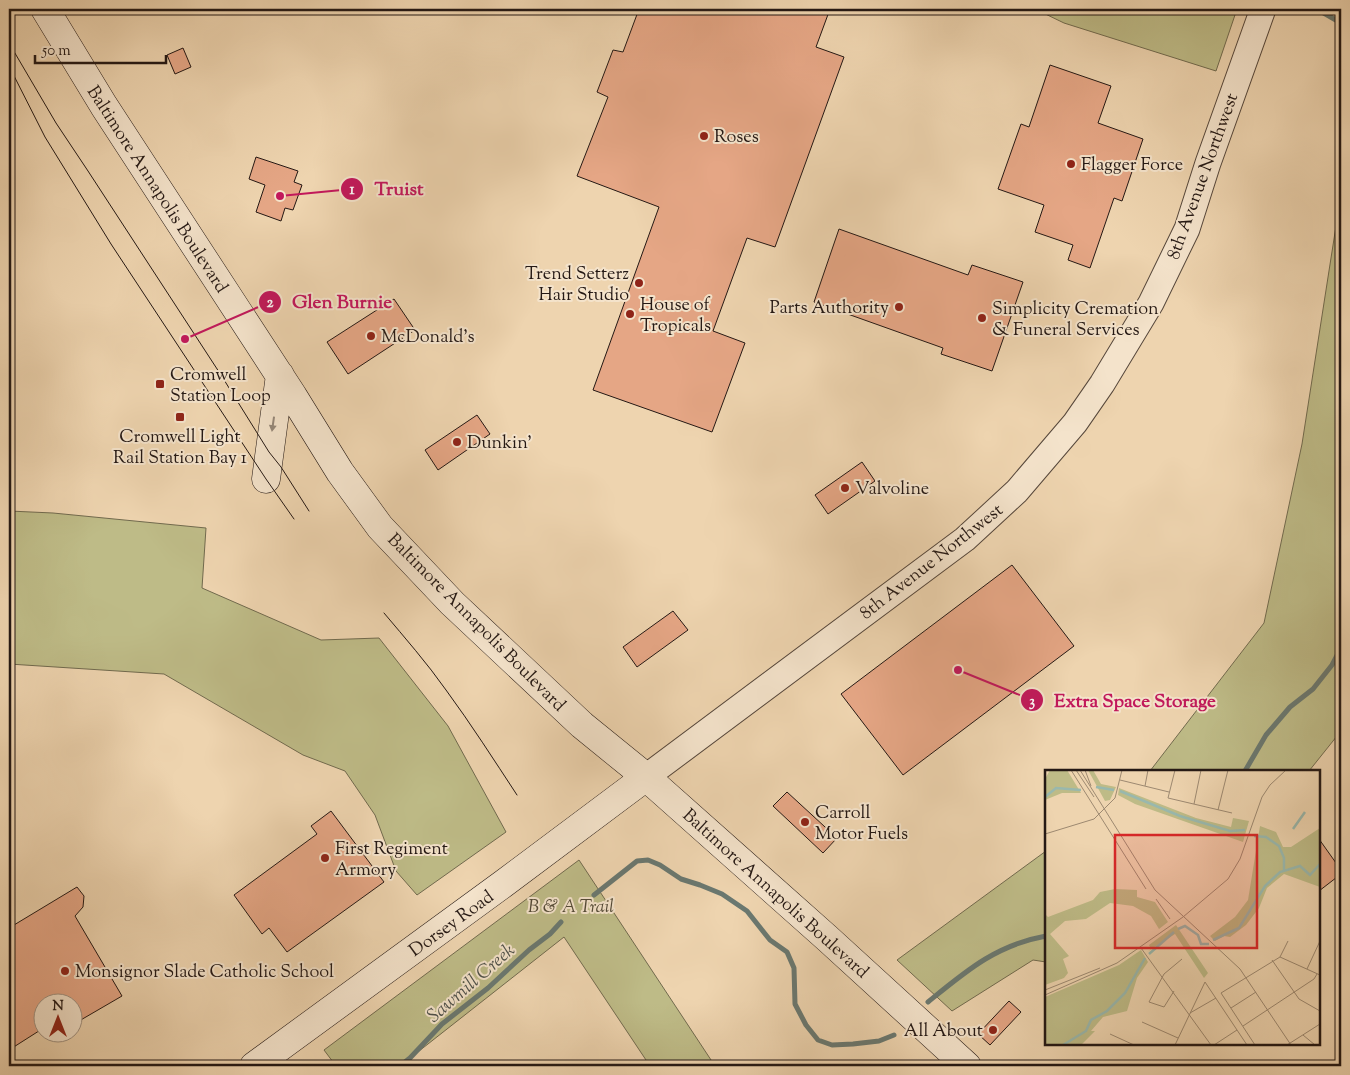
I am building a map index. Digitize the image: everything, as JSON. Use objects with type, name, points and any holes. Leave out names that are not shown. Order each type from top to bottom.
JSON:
[{"type":"main road","name":"Baltimore Annapolis Boulevard","points":[[45,9],[104,106],[280,375],[340,472],[380,526],[452,603],[582,725],[646,777],[967,1066]]},
{"type":"main road","points":[[266,479],[280,375]]},
{"type":"main road","name":"Dorsey Road","points":[[254,1066],[646,777]]},
{"type":"street","name":"8th Avenue Northwest","points":[[646,777],[965,539],[1017,491],[1075,423],[1102,384],[1151,304],[1187,229],[1208,163],[1263,9]]},
{"type":"green space","points":[[1035,9],[1237,9],[1216,71],[1064,23]]},
{"type":"green space","points":[[1341,194],[1341,731],[1310,770],[1151,770],[1264,623],[1302,444]]},
{"type":"green space","points":[[9,511],[53,513],[206,528],[202,588],[321,640],[379,638],[448,726],[506,832],[417,895],[396,871],[375,815],[345,771],[303,755],[164,674],[9,664]]},
{"type":"green space","points":[[1045,852],[1045,962],[1033,960],[952,1011],[897,960]]},
{"type":"green space","name":"B & A Trail","points":[[579,860],[715,1066],[650,1066],[564,937],[400,1066],[336,1066],[324,1050]]},
{"type":"building","name":"Roses","points":[[639,9],[830,9],[816,47],[844,57],[775,247],[747,238],[713,331],[745,343],[712,432],[593,390],[659,207],[577,176],[608,97],[597,92],[613,50],[623,52]]},
{"type":"building","points":[[183,48],[191,67],[175,74],[167,55]]},
{"type":"building","name":"Flagger Force","points":[[1050,65],[1111,86],[1098,123],[1143,139],[1122,201],[1114,198],[1090,268],[1068,260],[1073,245],[1035,232],[1044,205],[998,189],[1021,124],[1029,127]]},
{"type":"building","points":[[256,157],[298,171],[294,182],[302,185],[293,210],[285,208],[281,221],[256,212],[265,185],[249,179]]},
{"type":"building","points":[[839,229],[968,275],[972,265],[1023,282],[992,371],[941,354],[943,348],[814,302]]},
{"type":"building","name":"McDonald's","points":[[394,299],[415,330],[348,374],[327,342]]},
{"type":"building","name":"Dunkin'","points":[[477,415],[490,434],[438,470],[425,450]]},
{"type":"building","name":"Valvoline","points":[[862,462],[875,481],[828,514],[815,495]]},
{"type":"building","points":[[1012,565],[1074,646],[903,775],[841,694]]},
{"type":"building","points":[[673,611],[688,630],[637,667],[623,647]]},
{"type":"building","name":"Carroll Motor Fuels","points":[[787,792],[837,838],[823,853],[773,806]]},
{"type":"building","name":"First Regiment Armory","points":[[331,811],[384,882],[287,952],[269,928],[262,934],[234,895],[317,834],[311,826]]},
{"type":"building","points":[[1320,840],[1341,870],[1341,874],[1320,890]]},
{"type":"building","name":"Monsignor Slade Catholic School","points":[[77,887],[84,896],[83,907],[75,916],[122,996],[82,1019],[82,992],[32,992],[32,1035],[9,1050],[9,928]]},
{"type":"building","points":[[1009,1001],[1021,1012],[990,1045],[978,1034]]},
{"type":"waterway","points":[[1322,12],[1341,23]]},
{"type":"waterway","name":"Sawmill Creek","points":[[1246,770],[1266,735],[1290,707],[1313,689],[1332,665],[1341,648]]},
{"type":"waterway","name":"Sawmill Creek","points":[[594,895],[637,861],[648,860],[660,865],[681,879],[722,894],[747,911],[770,940],[787,952],[794,968],[795,1004],[806,1025],[818,1040],[832,1045],[853,1044],[879,1041],[894,1035]]},
{"type":"waterway","name":"Sawmill Creek","points":[[400,1066],[442,1024],[488,988],[529,950],[550,934],[561,922]]},
{"type":"waterway","name":"Sawmill Creek","points":[[928,1002],[982,961],[1012,946],[1045,936]]},
{"type":"tram line","points":[[9,43],[56,123],[309,511]]},
{"type":"tram line","points":[[9,66],[45,137],[111,244],[294,519]]},
{"type":"tram line","points":[[384,613],[439,680],[517,795]]},
{"type":"place","name":"Roses","points":[[704,136]]},
{"type":"place","name":"Flagger Force","points":[[1071,164]]},
{"type":"place","name":"Truist","points":[[280,196]]},
{"type":"place","name":"Trend Setterz Hair Studio","points":[[639,283]]},
{"type":"place","name":"Parts Authority","points":[[899,307]]},
{"type":"place","name":"House of Tropicals","points":[[630,314]]},
{"type":"place","name":"Simplicity Cremation & Funeral Services","points":[[982,318]]},
{"type":"place","name":"McDonald's","points":[[371,336]]},
{"type":"place","name":"Glen Burnie","points":[[185,339]]},
{"type":"place","name":"Cromwell Station Loop","points":[[160,384]]},
{"type":"place","name":"Cromwell Light Rail Station Bay 1","points":[[180,417]]},
{"type":"place","name":"Dunkin'","points":[[457,442]]},
{"type":"place","name":"Valvoline","points":[[845,488]]},
{"type":"place","name":"Extra Space Storage","points":[[958,670]]},
{"type":"place","name":"Carroll Motor Fuels","points":[[805,822]]},
{"type":"place","name":"First Regiment Armory","points":[[325,858]]},
{"type":"place","name":"Monsignor Slade Catholic School","points":[[65,971]]},
{"type":"place","name":"All About","points":[[993,1030]]}]
